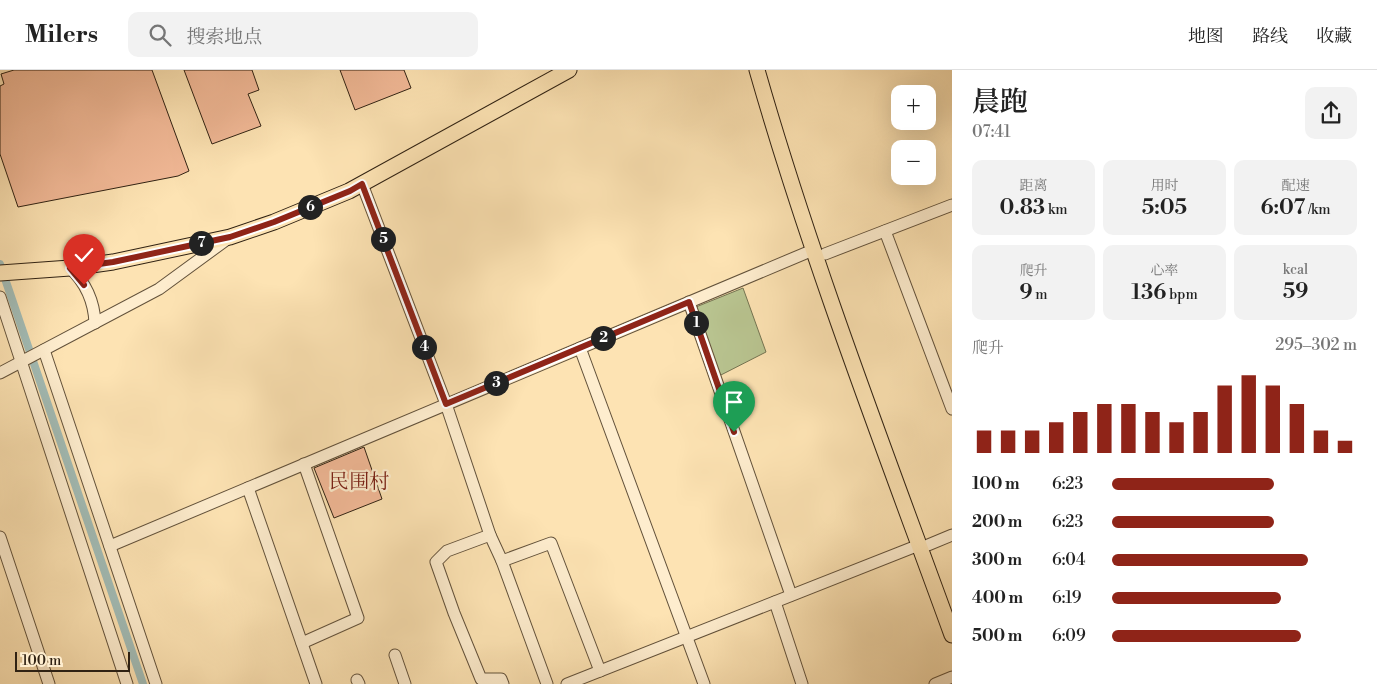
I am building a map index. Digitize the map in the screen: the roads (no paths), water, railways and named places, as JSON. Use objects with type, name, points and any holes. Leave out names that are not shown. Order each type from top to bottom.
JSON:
[{"type":"main road","points":[[6,270],[140,253],[198,240],[257,222],[316,199],[366,175],[553,70]]},
{"type":"main road","points":[[6,270],[70,268],[113,262],[230,237],[274,222],[350,191],[568,70]]},
{"type":"main road","points":[[757,70],[781,155],[819,252],[924,545],[952,635]]},
{"type":"main road","points":[[765,70],[819,252]]},
{"type":"main road","points":[[924,545],[952,612]]},
{"type":"street","points":[[362,184],[446,404],[490,535],[502,561],[547,684]]},
{"type":"street","points":[[110,546],[689,302],[819,252],[885,231],[952,206]]},
{"type":"street","points":[[885,231],[952,409]]},
{"type":"street","points":[[0,373],[159,289],[230,237]]},
{"type":"street","points":[[70,268],[88,291],[93,306],[95,323]]},
{"type":"street","points":[[0,297],[24,360],[127,684]]},
{"type":"street","points":[[689,302],[791,595]]},
{"type":"street","points":[[580,348],[704,684]]},
{"type":"street","points":[[41,351],[110,546],[156,684]]},
{"type":"street","points":[[302,643],[358,618],[304,464]]},
{"type":"street","points":[[248,488],[316,684]]},
{"type":"street","points":[[490,535],[447,551],[436,562],[454,613],[482,679],[501,679],[503,684]]},
{"type":"street","points":[[567,684],[791,595],[952,535]]},
{"type":"street","points":[[0,537],[49,684]]},
{"type":"street","points":[[502,561],[551,544],[600,671]]},
{"type":"street","points":[[775,602],[802,684]]},
{"type":"street","points":[[395,655],[405,684]]},
{"type":"street","points":[[935,684],[952,677]]},
{"type":"waterway","points":[[0,264],[143,684]]},
{"type":"district","name":"民围村","points":[[359,481]]}]
